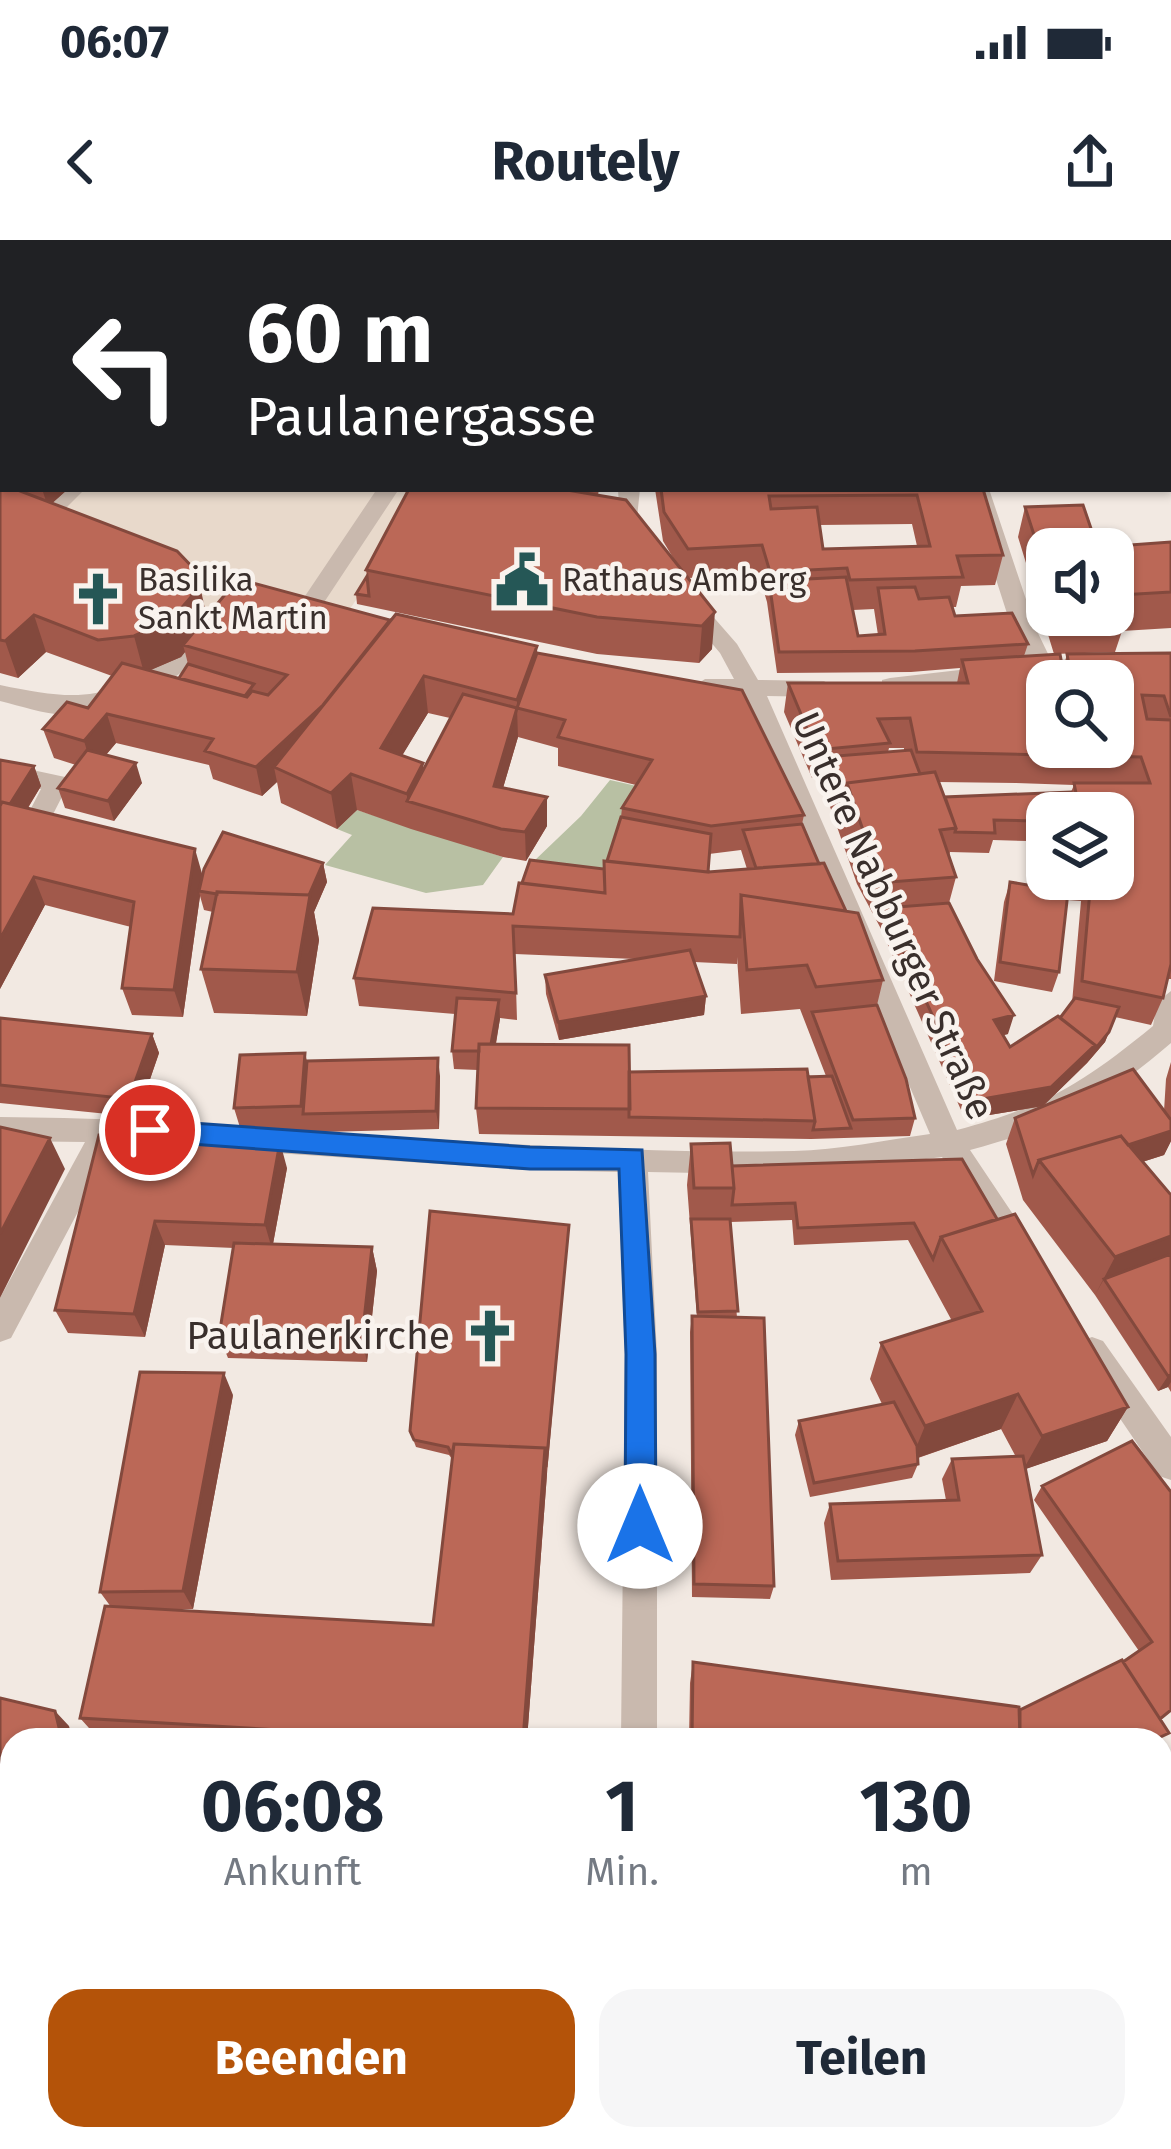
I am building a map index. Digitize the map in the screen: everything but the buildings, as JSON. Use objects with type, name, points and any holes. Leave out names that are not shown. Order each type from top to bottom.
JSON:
[{"type":"street","points":[[69,492],[32,514],[86,534]]},
{"type":"street","points":[[129,550],[241,594],[318,610],[386,492]]},
{"type":"street","points":[[628,492],[617,521],[648,549]]},
{"type":"street","points":[[979,492],[1024,629],[1039,660]]},
{"type":"street","name":"Untere Nabburger Straße","points":[[672,582],[729,649],[753,692],[949,1144],[1040,1276]]},
{"type":"street","points":[[0,693],[73,707],[142,684],[198,649],[241,594]]},
{"type":"street","points":[[1134,664],[1171,663]]},
{"type":"street","points":[[689,686],[753,692],[854,688],[1026,670]]},
{"type":"street","points":[[0,772],[56,783],[39,818]]},
{"type":"street","points":[[0,1129],[106,1130],[530,1158],[798,1163],[949,1144],[1037,1120],[1106,1081],[1166,1031],[1171,1002]]},
{"type":"street","points":[[0,1328],[106,1130]]},
{"type":"street","points":[[632,1158],[641,1354],[639,1728]]},
{"type":"street","points":[[1079,1333],[1171,1465]]},
{"type":"green space","points":[[610,780],[650,789],[621,837],[604,889],[533,862],[581,816]]},
{"type":"green space","points":[[357,810],[503,857],[483,885],[426,893],[325,865],[352,835],[337,829]]},
{"type":"shaded area","points":[[0,492],[429,492],[333,634],[244,609],[205,609],[186,588]]},
{"type":"place","name":"Rathaus Amberg","points":[[522,580]]},
{"type":"place","name":"Basilika Sankt Martin","points":[[98,599]]},
{"type":"place","name":"Paulanerkirche","points":[[490,1336]]},
{"type":"route","points":[[150,1130],[530,1158],[632,1158],[641,1354],[640,1526]]}]
